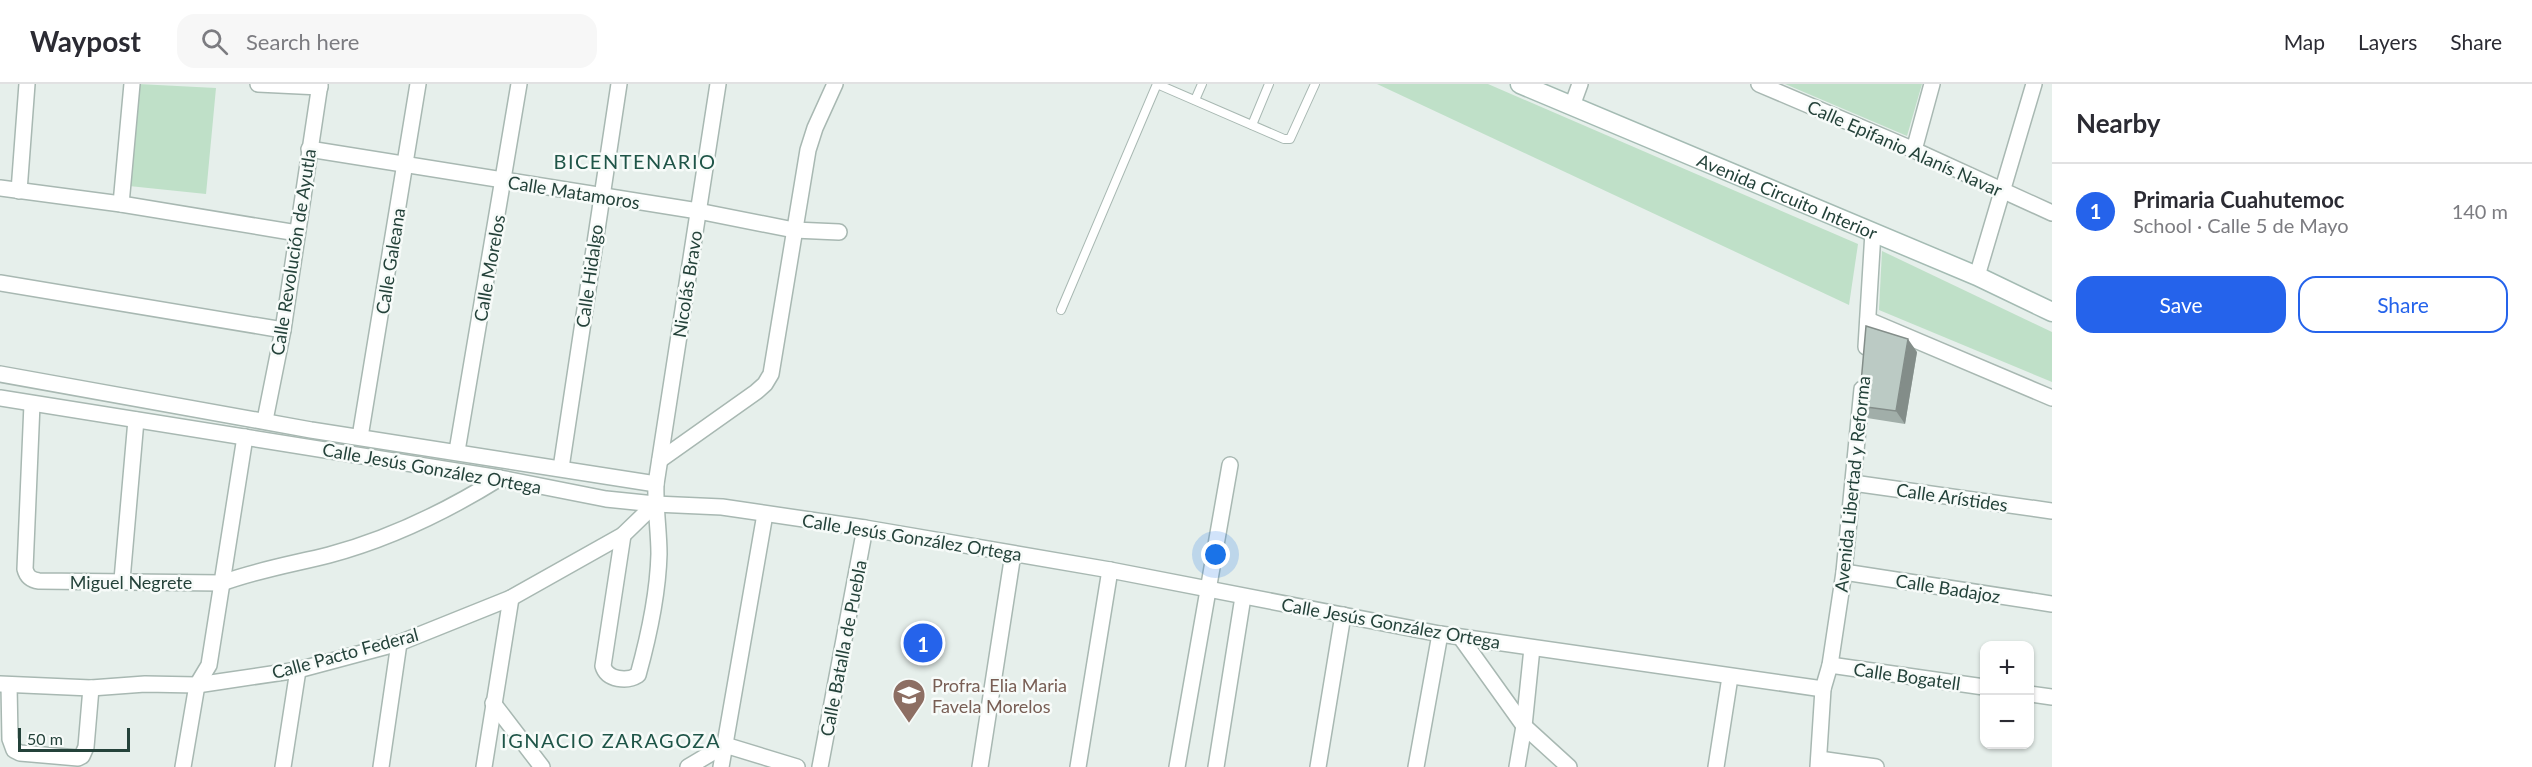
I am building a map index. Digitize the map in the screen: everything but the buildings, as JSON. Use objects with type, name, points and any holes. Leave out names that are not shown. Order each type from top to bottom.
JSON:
[{"type":"main road","name":"Avenida Circuito Interior","points":[[1520,84],[1873,231],[1977,276],[2052,312]]},
{"type":"street","points":[[19,191],[27,84]]},
{"type":"street","points":[[121,204],[132,84]]},
{"type":"street","points":[[258,84],[320,85]]},
{"type":"street","name":"Calle Galeana","points":[[360,437],[418,84]]},
{"type":"street","name":"Calle Morelos","points":[[457,451],[519,84]]},
{"type":"street","name":"Calle Hidalgo","points":[[561,468],[619,84]]},
{"type":"street","name":"Nicolás Bravo","points":[[623,536],[603,666],[607,675],[612,678],[634,678],[639,672],[657,577],[659,538],[655,504],[656,484],[718,84]]},
{"type":"street","points":[[660,460],[756,392],[771,374],[808,150],[814,128],[825,111],[835,84]]},
{"type":"street","points":[[1572,106],[1580,84]]},
{"type":"street","name":"Calle Epifanio Alanís Navar","points":[[1759,84],[1914,150],[2052,213]]},
{"type":"street","points":[[1914,150],[1932,84]]},
{"type":"street","points":[[1977,276],[2034,84]]},
{"type":"street","name":"Calle Revolución de Ayutla","points":[[265,420],[283,330],[320,85]]},
{"type":"street","name":"Calle Matamoros","points":[[309,149],[698,211],[794,230],[839,232]]},
{"type":"street","points":[[0,188],[121,204],[297,233]]},
{"type":"street","name":"Avenida Libertad y Reforma","points":[[1818,763],[1823,689],[1830,665],[1844,572],[1868,320],[1873,231]]},
{"type":"street","points":[[0,283],[283,330]]},
{"type":"street","points":[[1868,320],[2052,398]]},
{"type":"street","name":"Calle Jesús González Ortega","points":[[0,374],[360,437],[656,484]]},
{"type":"street","name":"Calle Jesús González Ortega","points":[[0,398],[500,478],[606,499],[655,504],[689,504],[865,528],[1110,570],[1461,638],[1823,689]]},
{"type":"street","name":"Miguel Negrete","points":[[32,404],[25,568],[32,580],[222,582]]},
{"type":"street","points":[[122,580],[136,420]]},
{"type":"street","points":[[183,767],[197,685],[209,665],[245,437]]},
{"type":"street","points":[[1177,767],[1230,465]]},
{"type":"street","points":[[222,582],[251,572],[330,554],[362,544],[456,506],[500,478]]},
{"type":"street","name":"Calle Arístides","points":[[1853,483],[2052,511]]},
{"type":"street","name":"Calle Pacto Federal","points":[[4,684],[91,688],[145,684],[197,685],[298,670],[399,642],[511,598],[623,536],[655,504]]},
{"type":"street","points":[[721,767],[765,514]]},
{"type":"street","name":"Calle Batalla de Puebla","points":[[820,767],[865,528]]},
{"type":"street","points":[[980,767],[1013,554]]},
{"type":"street","points":[[1078,767],[1110,570]]},
{"type":"street","name":"Calle Badajoz","points":[[1844,572],[2052,604]]},
{"type":"street","points":[[1216,767],[1243,597]]},
{"type":"street","points":[[483,767],[511,598]]},
{"type":"street","points":[[1318,767],[1343,615]]},
{"type":"street","points":[[1416,767],[1440,634]]},
{"type":"street","points":[[1461,638],[1524,726],[1569,767]]},
{"type":"street","points":[[381,767],[399,642]]},
{"type":"street","points":[[1517,767],[1524,726],[1532,648]]},
{"type":"street","name":"Calle Bogatell","points":[[1830,665],[1980,686]]},
{"type":"street","points":[[282,767],[298,670]]},
{"type":"street","points":[[1716,767],[1730,677]]},
{"type":"street","points":[[4,684],[10,739],[14,750],[20,753],[78,758],[85,752],[86,747],[91,688]]},
{"type":"street","points":[[2034,695],[2052,697]]},
{"type":"street","points":[[494,703],[542,767]]},
{"type":"street","points":[[688,767],[725,745],[797,767]]},
{"type":"street","points":[[1818,763],[1876,767]]},
{"type":"lane","points":[[1061,310],[1157,84],[1284,139],[1290,139],[1315,84]]},
{"type":"lane","points":[[1195,100],[1202,84]]},
{"type":"lane","points":[[1252,125],[1269,84]]},
{"type":"green space","points":[[138,84],[216,88],[206,194],[129,186]]},
{"type":"green space","points":[[1377,84],[1488,84],[1858,244],[1849,305]]},
{"type":"green space","points":[[1785,84],[1922,84],[1907,136]]},
{"type":"green space","points":[[1882,251],[2052,332],[2052,382],[1879,310]]},
{"type":"place","name":"Primaria Cuahutemoc","points":[[923,643]]},
{"type":"place","name":"Profra. Elia Maria Favela Morelos","points":[[909,724]]},
{"type":"district","name":"BICENTENARIO","points":[[635,161]]},
{"type":"district","name":"IGNACIO ZARAGOZA","points":[[611,740]]}]
